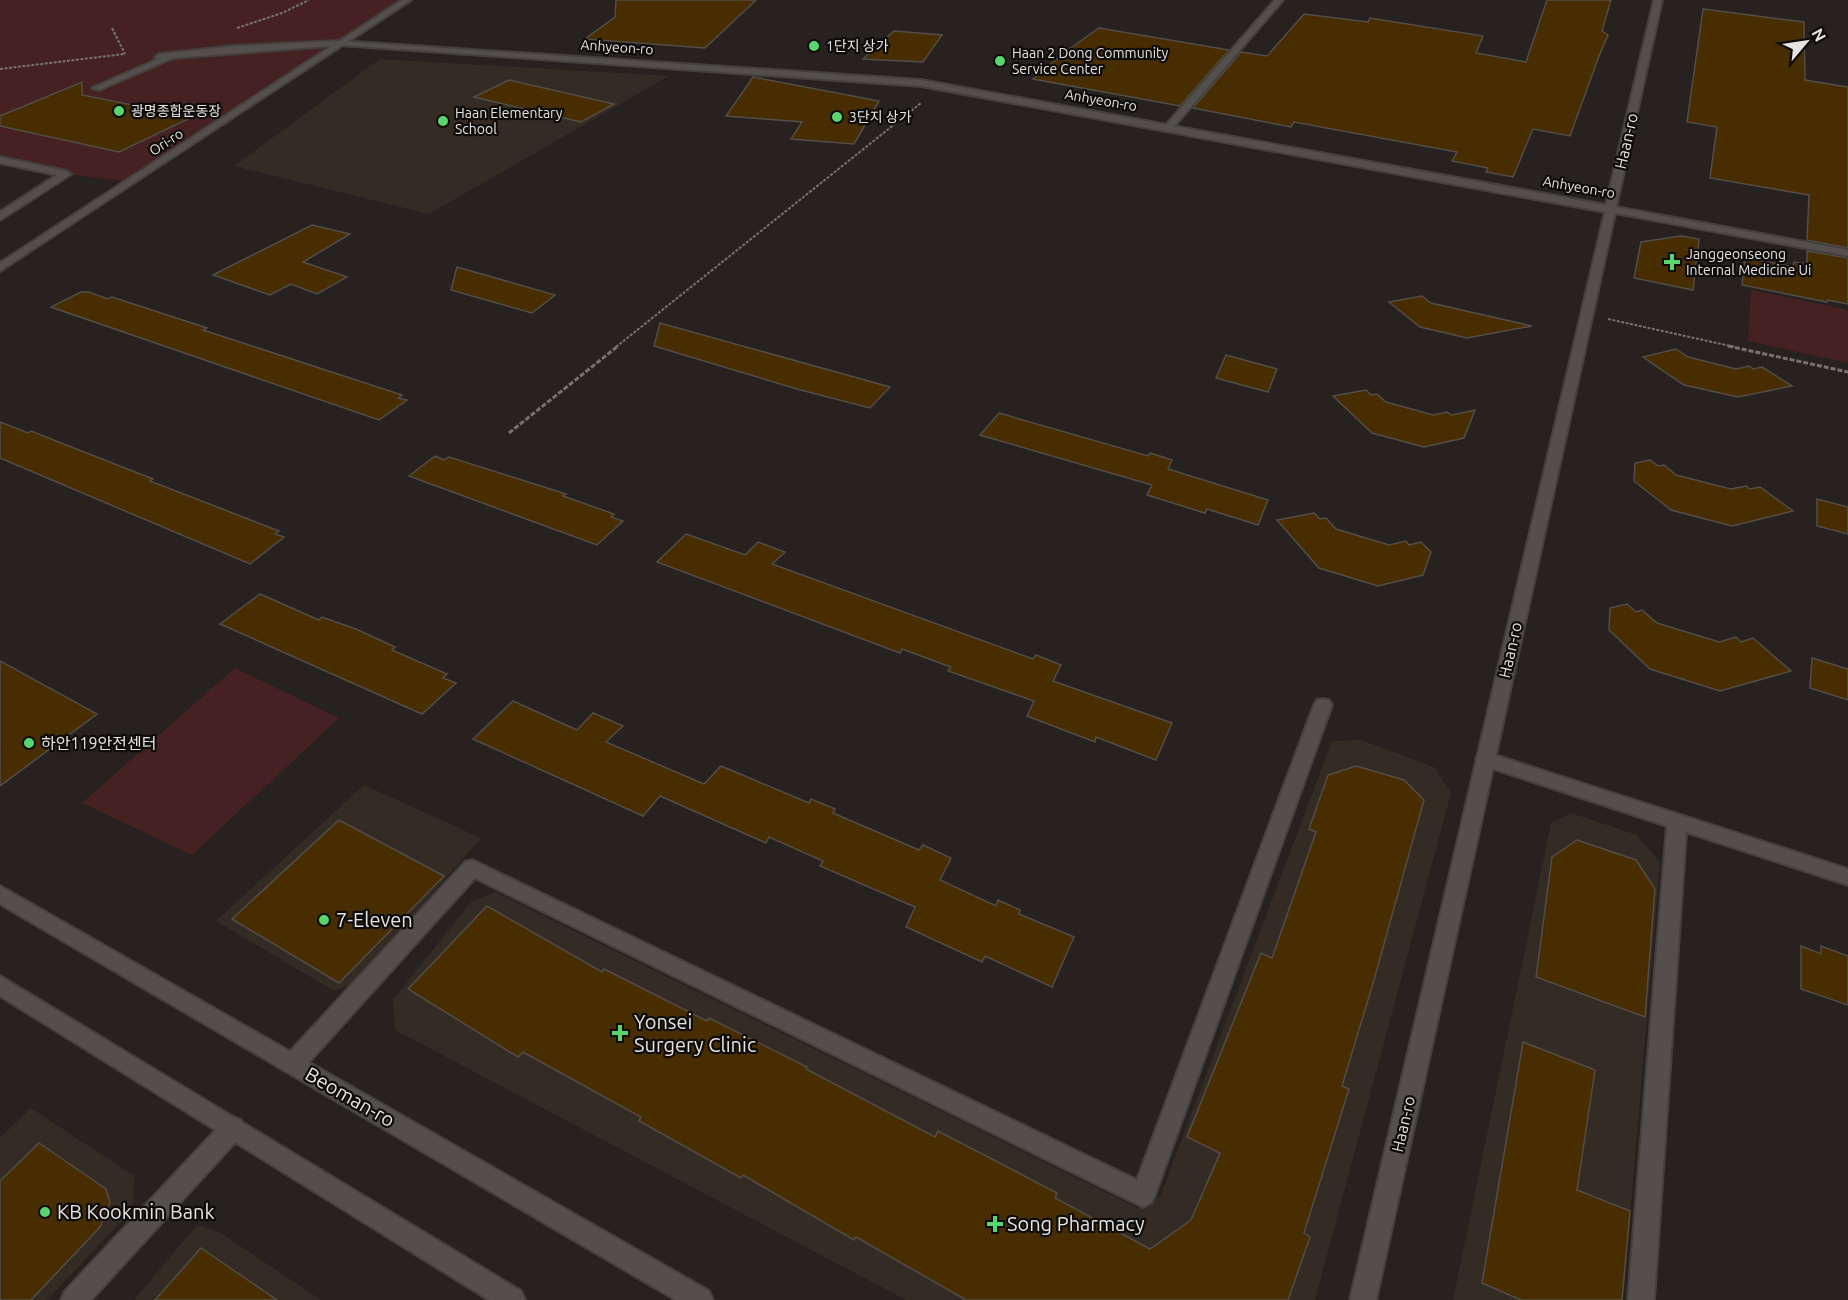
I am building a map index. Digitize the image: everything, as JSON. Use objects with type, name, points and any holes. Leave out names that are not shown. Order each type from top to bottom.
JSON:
[{"type":"street","name":"Ori-ro","points":[[0,268],[407,0]]},
{"type":"street","points":[[1169,127],[1279,0]]},
{"type":"street","name":"Haan-ro","points":[[1363,1300],[1658,0]]},
{"type":"street","name":"Anhyeon-ro","points":[[169,58],[159,57],[340,43],[921,83],[1848,253]]},
{"type":"street","points":[[96,88],[169,58],[212,60],[331,50]]},
{"type":"street","points":[[0,160],[66,174],[0,217]]},
{"type":"street","points":[[293,1064],[472,868],[1143,1195],[1323,705]]},
{"type":"street","points":[[1485,759],[1848,877]]},
{"type":"street","points":[[1641,1300],[1677,823]]},
{"type":"street","name":"Beoman-ro","points":[[0,894],[700,1300]]},
{"type":"street","points":[[0,985],[512,1300]]},
{"type":"street","points":[[74,1300],[233,1128]]},
{"type":"path","points":[[229,30],[282,13],[309,0]]},
{"type":"path","points":[[112,28],[128,60]]},
{"type":"path","points":[[0,69],[130,53]]},
{"type":"path","points":[[509,433],[942,86]]},
{"type":"path","points":[[1586,314],[1848,372]]},
{"type":"shaded area","name":"광명종합운동장","points":[[0,0],[407,0],[130,182],[66,174],[0,160]]},
{"type":"shaded area","name":"Haan Elementary School","points":[[380,59],[669,76],[429,214],[234,166]]},
{"type":"shaded area","points":[[1751,290],[1848,310],[1848,363],[1748,341]]},
{"type":"shaded area","points":[[235,668],[339,718],[192,855],[82,803]]},
{"type":"shaded area","points":[[1361,740],[1434,767],[1451,793],[1315,1300],[906,1300],[395,1030],[393,1000],[471,902],[495,892],[1138,1208],[1160,1197],[1332,741]]},
{"type":"shaded area","points":[[364,785],[481,838],[353,984],[334,991],[216,921]]},
{"type":"shaded area","points":[[1571,813],[1637,835],[1660,862],[1623,1300],[1453,1300],[1551,823]]},
{"type":"shaded area","points":[[31,1108],[134,1176],[133,1209],[47,1300],[0,1300],[0,1138]]},
{"type":"shaded area","points":[[197,1225],[219,1232],[321,1300],[134,1300]]},
{"type":"building","points":[[616,0],[756,0],[705,48],[585,39],[615,17]]},
{"type":"building","points":[[1547,0],[1611,0],[1602,31],[1608,35],[1570,136],[1533,129],[1513,177],[1486,172],[1488,168],[1452,161],[1457,152],[1294,122],[1291,127],[1193,108],[1241,52],[1267,56],[1304,14],[1368,22],[1370,18],[1483,36],[1476,53],[1526,62]]},
{"type":"building","points":[[1703,9],[1804,22],[1805,80],[1848,87],[1848,248],[1807,240],[1809,195],[1710,178],[1717,127],[1687,122]]},
{"type":"building","points":[[1099,28],[1229,50],[1180,106],[1033,79]]},
{"type":"building","points":[[894,31],[942,35],[923,62],[863,59]]},
{"type":"building","name":"3단지 상가","points":[[753,77],[879,101],[854,144],[791,139],[802,122],[726,116]]},
{"type":"building","points":[[509,80],[614,104],[581,122],[474,97]]},
{"type":"building","points":[[82,82],[82,95],[192,117],[119,152],[0,126],[0,116]]},
{"type":"building","points":[[312,225],[350,234],[303,262],[347,277],[317,294],[291,284],[270,295],[213,275]]},
{"type":"building","points":[[1681,236],[1699,239],[1693,290],[1634,278],[1641,242]]},
{"type":"building","points":[[1807,251],[1848,258],[1848,304],[1742,285],[1745,257],[1793,267],[1794,262],[1807,264]]},
{"type":"building","points":[[457,267],[555,295],[532,313],[451,290]]},
{"type":"building","points":[[81,292],[89,292],[108,299],[112,297],[207,328],[203,330],[402,395],[398,398],[407,400],[379,420],[51,307]]},
{"type":"building","points":[[1422,296],[1431,303],[1532,326],[1467,338],[1420,327],[1389,302]]},
{"type":"building","points":[[660,323],[890,387],[870,408],[797,389],[654,346]]},
{"type":"building","points":[[1676,349],[1688,357],[1736,369],[1749,366],[1753,369],[1762,367],[1792,386],[1738,397],[1684,385],[1643,357]]},
{"type":"building","points":[[1226,355],[1277,369],[1268,392],[1216,378]]},
{"type":"building","points":[[1366,390],[1371,395],[1377,394],[1386,402],[1433,415],[1447,412],[1451,415],[1475,410],[1464,438],[1424,447],[1372,433],[1333,396]]},
{"type":"building","points":[[999,413],[1148,456],[1150,453],[1172,460],[1168,469],[1268,500],[1258,525],[1207,509],[1205,513],[1147,495],[1152,485],[980,435]]},
{"type":"building","points":[[0,422],[28,433],[31,431],[153,479],[150,481],[279,531],[275,534],[284,537],[250,564],[0,458]]},
{"type":"building","points":[[435,456],[444,460],[449,457],[566,494],[563,496],[614,514],[611,517],[623,521],[597,545],[409,476]]},
{"type":"building","points":[[1650,460],[1658,466],[1664,465],[1676,475],[1731,489],[1746,486],[1750,489],[1760,487],[1793,511],[1732,526],[1671,510],[1634,481],[1635,463]]},
{"type":"building","points":[[1817,499],[1848,507],[1848,534],[1817,526]]},
{"type":"building","points":[[1314,513],[1320,519],[1326,518],[1336,529],[1389,545],[1406,541],[1409,545],[1421,542],[1431,552],[1423,575],[1378,586],[1319,568],[1277,520]]},
{"type":"building","points":[[686,534],[745,555],[758,542],[785,552],[772,564],[1033,659],[1036,655],[1061,665],[1053,681],[1172,723],[1156,760],[1096,737],[1095,742],[1027,716],[1034,701],[948,671],[951,667],[902,649],[900,653],[657,562]]},
{"type":"building","points":[[260,594],[319,620],[322,617],[356,629],[395,647],[392,650],[447,674],[443,678],[456,683],[422,714],[220,624]]},
{"type":"building","points":[[1627,604],[1636,612],[1642,610],[1657,623],[1719,642],[1736,637],[1741,642],[1753,638],[1791,671],[1720,691],[1650,669],[1609,630],[1610,608]]},
{"type":"building","points":[[1812,658],[1848,669],[1848,700],[1810,688]]},
{"type":"building","name":"하안119안전센터","points":[[0,661],[97,714],[0,786]]},
{"type":"building","points":[[513,701],[577,730],[593,713],[623,726],[606,742],[704,784],[721,766],[809,803],[811,799],[835,809],[833,813],[919,850],[923,845],[951,858],[940,880],[996,906],[998,900],[1020,910],[1019,914],[1074,937],[1052,987],[985,956],[982,962],[906,927],[915,907],[820,866],[823,861],[769,837],[766,843],[660,796],[643,816],[473,739]]},
{"type":"building","points":[[1356,766],[1404,780],[1424,800],[1342,1086],[1349,1089],[1304,1233],[1310,1237],[1288,1300],[966,1300],[856,1237],[854,1240],[743,1175],[741,1178],[639,1121],[641,1117],[523,1052],[518,1057],[408,989],[487,906],[602,972],[604,969],[707,1021],[709,1018],[807,1067],[806,1069],[935,1137],[938,1131],[1057,1193],[1055,1198],[1150,1249],[1191,1220],[1220,1153],[1187,1137],[1261,953],[1272,958],[1316,832],[1309,829],[1328,775]]},
{"type":"building","points":[[339,820],[444,876],[339,983],[232,919]]},
{"type":"building","points":[[1577,840],[1636,860],[1655,889],[1645,1017],[1536,977],[1552,857]]},
{"type":"building","points":[[1801,946],[1821,954],[1821,946],[1848,956],[1848,1005],[1801,989]]},
{"type":"building","points":[[1523,1042],[1595,1070],[1577,1190],[1630,1211],[1622,1300],[1521,1300],[1482,1283]]},
{"type":"building","points":[[39,1143],[106,1189],[110,1203],[100,1227],[31,1300],[0,1300],[0,1181]]},
{"type":"building","points":[[201,1248],[277,1300],[155,1300]]},
{"type":"place","name":"1단지 상가","points":[[814,46]]},
{"type":"place","name":"Haan 2 Dong Community Service Center","points":[[1000,61]]},
{"type":"place","name":"광명종합운동장","points":[[119,111]]},
{"type":"place","name":"3단지 상가","points":[[837,117]]},
{"type":"place","name":"Haan Elementary School","points":[[443,121]]},
{"type":"place","name":"Janggeonseong Internal Medicine Ui","points":[[1672,262]]},
{"type":"place","name":"하안119안전센터","points":[[29,743]]},
{"type":"place","name":"7-Eleven","points":[[324,920]]},
{"type":"place","name":"Yonsei Surgery Clinic","points":[[620,1033]]},
{"type":"place","name":"KB Kookmin Bank","points":[[45,1212]]},
{"type":"place","name":"Song Pharmacy","points":[[995,1224]]}]
